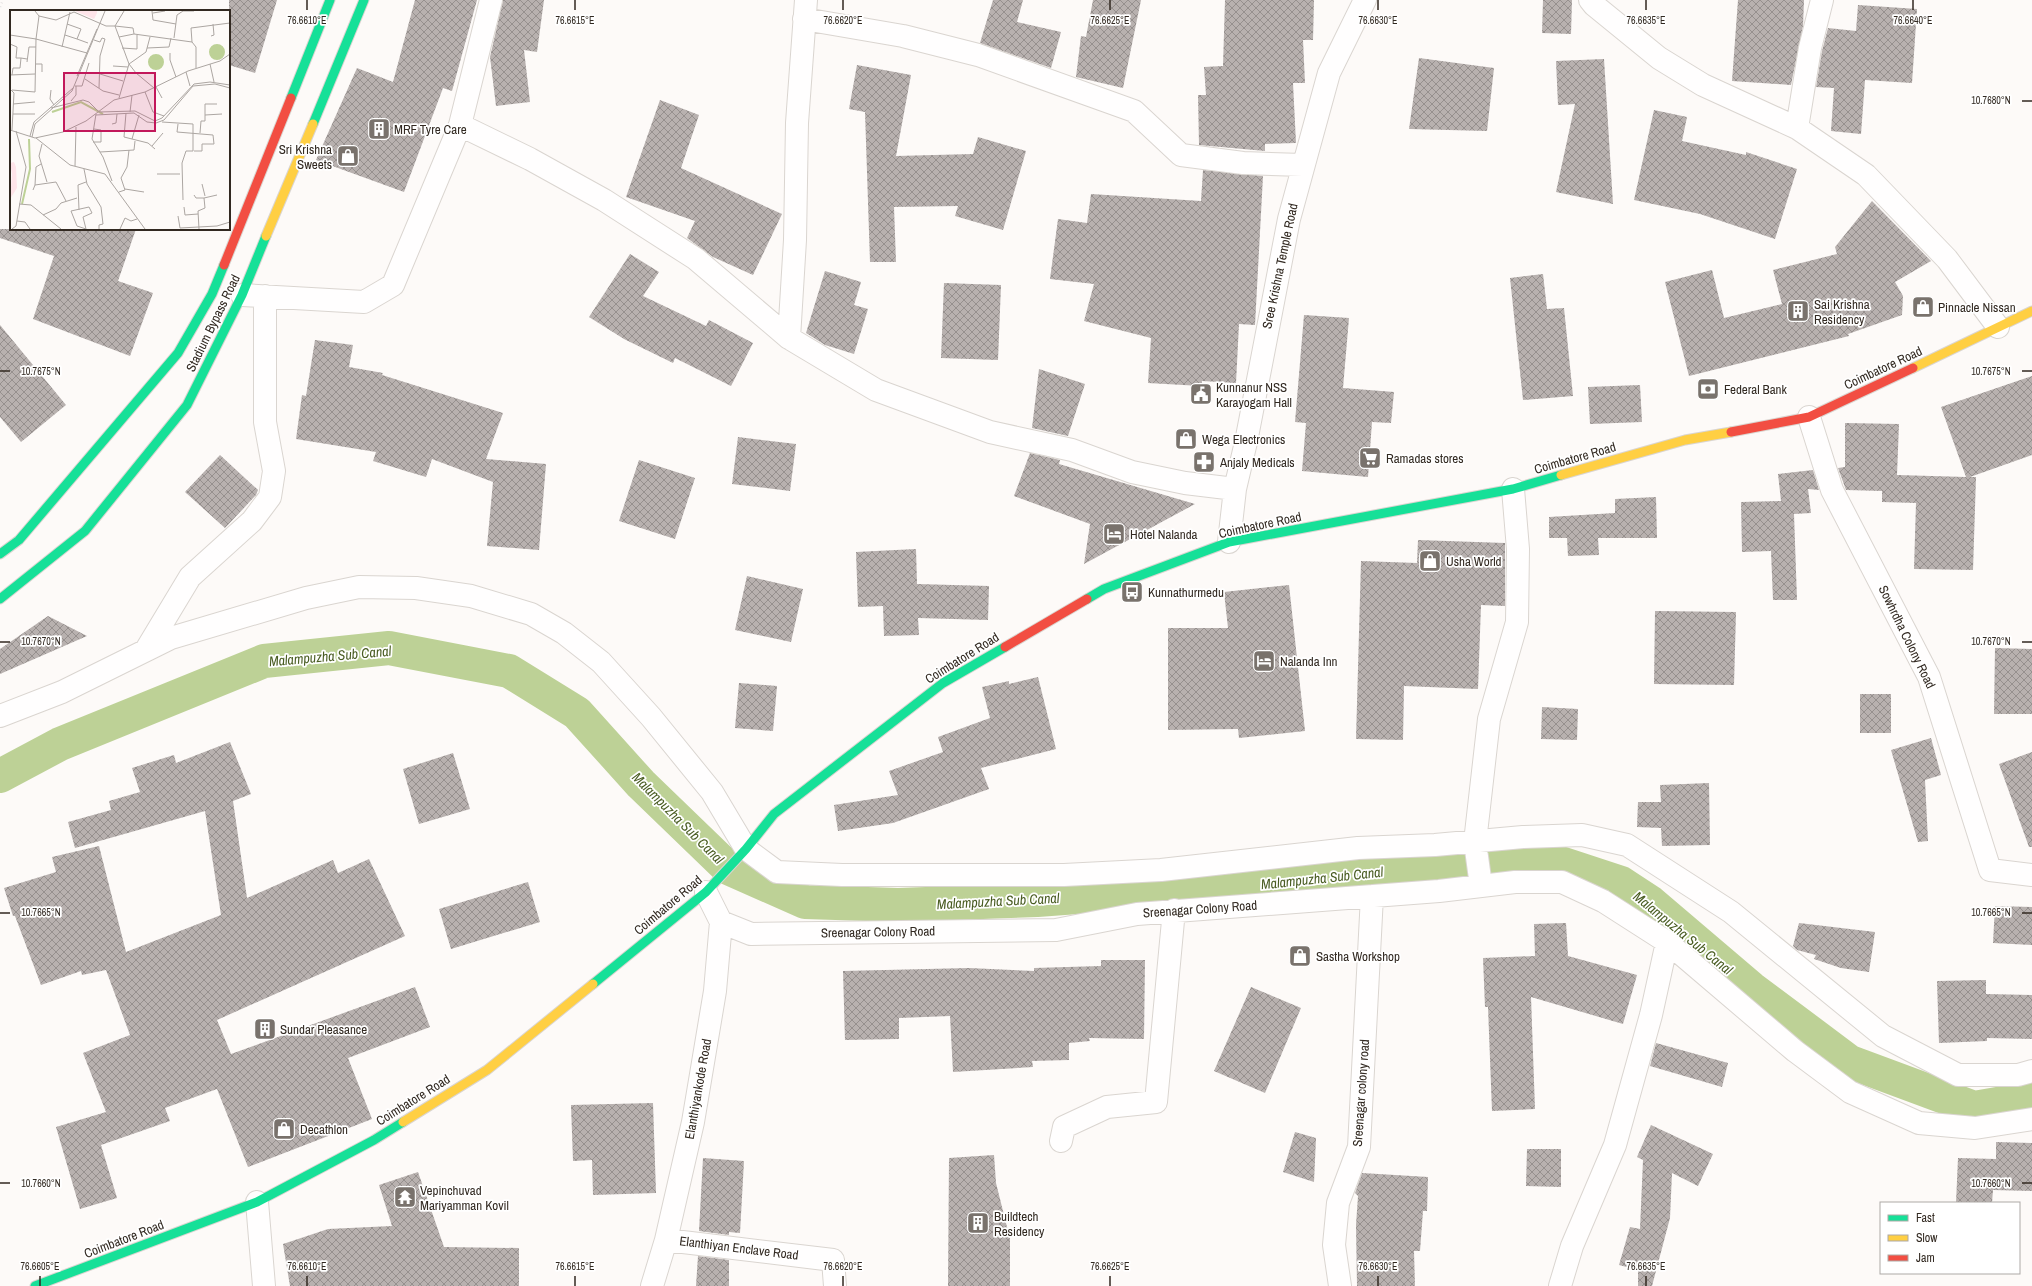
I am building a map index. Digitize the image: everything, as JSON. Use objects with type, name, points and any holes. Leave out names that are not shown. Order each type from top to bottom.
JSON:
[{"type":"main road","name":"Stadium Bypass Road","points":[[0,554],[19,540],[178,353],[212,294],[330,0]]},
{"type":"main road","name":"Stadium Bypass Road","points":[[0,599],[85,532],[187,405],[242,295],[364,0]]},
{"type":"main road","name":"Coimbatore Road","points":[[35,1286],[257,1202],[374,1140],[487,1070],[706,892],[746,849],[774,814],[943,683],[1104,589],[1229,542],[1514,489],[1685,440],[1809,417],[2032,311]]},
{"type":"street","points":[[242,295],[364,302],[393,285],[460,125],[490,0]]},
{"type":"street","name":"Sree Krishna Temple Road","points":[[1229,542],[1235,489],[1246,442],[1289,219],[1329,73],[1365,0]]},
{"type":"street","points":[[1590,0],[1623,31],[1659,58],[1703,85],[1797,128],[1866,175],[1947,259],[1998,327]]},
{"type":"street","points":[[1797,128],[1810,48],[1822,0]]},
{"type":"street","points":[[789,338],[795,240],[797,123],[805,9],[978,55],[1134,111],[1181,155],[1243,163],[1303,165]]},
{"type":"street","points":[[460,125],[530,159],[611,204],[696,259],[789,338],[876,390],[990,432],[1072,450],[1132,472],[1185,483],[1235,489]]},
{"type":"street","points":[[146,650],[190,578],[252,521],[270,497],[274,471],[265,422],[265,296]]},
{"type":"street","name":"Sowhrdha Colony Road","points":[[1809,417],[1832,490],[1929,677],[1990,870],[2032,876]]},
{"type":"street","points":[[1481,886],[1475,842],[1489,719],[1517,622],[1518,549],[1514,489]]},
{"type":"street","points":[[0,716],[62,692],[171,638],[306,598],[359,587],[416,588],[471,596],[531,614],[564,633],[601,662],[651,717],[712,792],[746,849],[777,872],[842,875],[1064,875],[1161,870],[1358,848],[1582,835],[1627,845],[1731,912],[1883,1036],[1958,1075],[2018,1075],[2032,1071]]},
{"type":"street","name":"Sreenagar Colony Road","points":[[721,922],[751,934],[1056,930],[1137,914],[1174,910],[1372,896],[1515,882],[1562,882],[1603,901],[1667,942],[1794,1051],[1850,1092],[1919,1123],[1976,1128],[2032,1119]]},
{"type":"street","points":[[706,892],[721,922]]},
{"type":"street","name":"Sreenagar colony road","points":[[1340,1286],[1334,1244],[1338,1203],[1359,1147],[1372,896]]},
{"type":"street","points":[[1061,1141],[1064,1127],[1107,1107],[1156,1102],[1174,910]]},
{"type":"street","name":"Elanthiyankode Road","points":[[652,1286],[666,1240],[693,1122],[715,991],[721,922]]},
{"type":"street","points":[[1560,1286],[1572,1246],[1615,1145],[1651,1015],[1667,942]]},
{"type":"street","points":[[257,1202],[264,1286]]},
{"type":"street","name":"Elanthiyan Enclave Road","points":[[666,1240],[833,1260],[835,1286]]},
{"type":"path","points":[[0,7],[3,0]]},
{"type":"building","points":[[229,0],[277,0],[255,73],[230,65]]},
{"type":"building","name":"MRF Tyre Care","points":[[415,0],[477,0],[452,91],[443,88],[404,192],[316,160],[357,68],[393,82]]},
{"type":"building","points":[[503,0],[544,0],[537,52],[524,50],[530,102],[496,106],[490,57]]},
{"type":"building","points":[[993,0],[1023,0],[1017,22],[1061,32],[1051,68],[980,43]]},
{"type":"building","points":[[1093,0],[1141,0],[1123,88],[1076,77],[1081,36],[1086,37]]},
{"type":"building","points":[[1225,0],[1314,0],[1313,40],[1303,40],[1305,83],[1293,83],[1296,143],[1265,144],[1265,151],[1199,145],[1198,95],[1206,95],[1204,67],[1223,66]]},
{"type":"building","points":[[1543,0],[1572,0],[1571,34],[1542,33]]},
{"type":"building","points":[[1738,0],[1804,0],[1803,26],[1791,85],[1732,81]]},
{"type":"building","points":[[1858,5],[1917,9],[1912,83],[1865,80],[1861,134],[1831,131],[1834,88],[1816,87],[1822,51],[1828,28],[1856,31]]},
{"type":"building","points":[[1419,58],[1494,68],[1487,131],[1409,129]]},
{"type":"building","points":[[1604,59],[1613,204],[1556,192],[1575,104],[1558,105],[1556,61]]},
{"type":"building","points":[[857,65],[911,75],[896,156],[973,154],[978,137],[1026,151],[1003,230],[955,216],[958,206],[894,207],[896,262],[870,262],[865,112],[849,109]]},
{"type":"building","points":[[660,100],[699,115],[681,168],[782,214],[753,275],[713,257],[687,238],[695,221],[626,197]]},
{"type":"building","points":[[1654,110],[1687,117],[1682,141],[1746,155],[1746,152],[1797,169],[1775,239],[1700,214],[1634,200]]},
{"type":"building","points":[[1203,170],[1263,176],[1255,325],[1239,324],[1236,383],[1202,381],[1201,386],[1148,383],[1151,338],[1084,321],[1094,284],[1050,279],[1058,219],[1087,223],[1091,194],[1201,201]]},
{"type":"building","name":"Sai Krishna Residency","points":[[1872,201],[1931,261],[1895,282],[1903,296],[1902,315],[1848,334],[1849,336],[1689,376],[1665,282],[1712,270],[1724,318],[1782,304],[1773,270],[1837,254],[1835,247]]},
{"type":"building","points":[[0,229],[136,230],[118,281],[153,293],[130,356],[33,319],[54,256],[0,238]]},
{"type":"building","points":[[630,254],[659,272],[643,296],[706,326],[709,320],[753,343],[731,386],[675,358],[673,363],[624,339],[589,317]]},
{"type":"building","points":[[825,271],[861,282],[854,305],[868,309],[854,354],[825,345],[806,333]]},
{"type":"building","points":[[1543,274],[1547,309],[1564,308],[1573,396],[1523,400],[1510,278]]},
{"type":"building","points":[[944,283],[1001,285],[998,360],[941,358]]},
{"type":"building","points":[[1304,315],[1349,318],[1343,388],[1394,392],[1391,423],[1372,422],[1368,477],[1302,471],[1306,423],[1295,422]]},
{"type":"building","points":[[0,325],[66,405],[21,442],[0,417]]},
{"type":"building","points":[[315,340],[353,345],[349,367],[383,373],[382,375],[503,413],[486,459],[546,464],[539,550],[487,546],[493,482],[432,459],[426,477],[373,461],[376,452],[296,439],[302,395],[306,396]]},
{"type":"building","points":[[1039,369],[1085,384],[1068,436],[1032,428]]},
{"type":"building","points":[[2032,376],[2032,455],[1970,477],[1976,477],[1973,570],[1914,569],[1916,503],[1882,502],[1882,491],[1846,490],[1838,468],[1845,467],[1845,423],[1899,424],[1897,475],[1966,477],[1941,407]]},
{"type":"building","points":[[1640,385],[1642,422],[1590,424],[1588,387]]},
{"type":"building","points":[[738,437],[796,444],[790,491],[732,484]]},
{"type":"building","points":[[1030,453],[1060,460],[1059,464],[1195,504],[1084,564],[1090,524],[1014,496]]},
{"type":"building","points":[[220,455],[258,490],[256,495],[225,528],[185,492]]},
{"type":"building","points":[[639,460],[695,478],[675,539],[619,521]]},
{"type":"building","points":[[1813,470],[1819,490],[1808,489],[1811,513],[1794,514],[1797,600],[1773,600],[1771,551],[1742,552],[1741,502],[1781,501],[1778,474]]},
{"type":"building","points":[[1656,497],[1657,538],[1598,538],[1599,555],[1568,556],[1567,538],[1549,538],[1549,517],[1615,513],[1615,499]]},
{"type":"building","points":[[1418,540],[1505,543],[1505,606],[1481,605],[1478,689],[1404,686],[1403,740],[1356,739],[1361,561],[1417,563]]},
{"type":"building","points":[[916,549],[917,584],[989,586],[988,620],[918,618],[919,635],[884,636],[883,606],[858,607],[856,552]]},
{"type":"building","points":[[747,576],[803,589],[791,642],[735,630]]},
{"type":"building","points":[[1289,585],[1305,731],[1239,738],[1238,729],[1168,730],[1168,628],[1228,628],[1224,592]]},
{"type":"building","points":[[1655,611],[1736,612],[1734,685],[1654,684]]},
{"type":"building","points":[[48,616],[87,636],[0,674],[0,649]]},
{"type":"building","points":[[1995,648],[2032,649],[2032,714],[1994,714]]},
{"type":"building","points":[[1038,677],[1056,749],[981,768],[989,789],[893,823],[838,831],[834,805],[898,795],[889,771],[943,752],[938,737],[990,718],[982,687],[1009,681],[1009,684]]},
{"type":"building","points":[[739,683],[777,686],[773,731],[735,728]]},
{"type":"building","points":[[1860,694],[1891,694],[1891,733],[1860,733]]},
{"type":"building","points":[[1542,707],[1578,709],[1577,740],[1541,739]]},
{"type":"building","points":[[1931,738],[1941,775],[1925,780],[1928,841],[1918,842],[1891,750]]},
{"type":"building","points":[[230,742],[251,794],[233,801],[247,898],[333,860],[338,873],[369,859],[405,936],[217,1020],[231,1054],[415,987],[430,1027],[348,1058],[372,1119],[248,1167],[217,1089],[165,1108],[170,1121],[101,1145],[117,1198],[80,1209],[56,1127],[106,1112],[83,1053],[130,1035],[106,970],[82,975],[81,971],[41,985],[15,916],[13,916],[4,888],[56,872],[52,857],[99,846],[126,952],[221,915],[205,811],[75,848],[68,822],[111,810],[109,801],[140,792],[132,768],[174,755],[176,763]]},
{"type":"building","points":[[2032,752],[2032,847],[2029,847],[1999,764]]},
{"type":"building","points":[[453,753],[470,809],[419,824],[403,769]]},
{"type":"building","points":[[1709,783],[1710,845],[1662,846],[1661,828],[1637,827],[1638,802],[1661,802],[1660,785]]},
{"type":"building","points":[[528,882],[540,922],[451,949],[439,909]]},
{"type":"building","points":[[1995,906],[2032,907],[2032,945],[1993,943]]},
{"type":"building","points":[[1566,923],[1568,956],[1637,975],[1623,1024],[1531,997],[1535,1109],[1492,1111],[1488,1007],[1485,1007],[1483,958],[1535,956],[1534,924]]},
{"type":"building","points":[[1799,923],[1875,932],[1869,972],[1841,968],[1814,959],[1816,955],[1797,950],[1793,946]]},
{"type":"building","points":[[1101,960],[1145,960],[1144,1039],[1089,1038],[1090,1041],[1069,1043],[1069,1060],[1032,1061],[1033,1067],[953,1072],[950,1016],[899,1018],[899,1039],[845,1040],[843,971],[969,968],[1034,971],[1034,968],[1101,966]]},
{"type":"building","points":[[1986,980],[1986,994],[2032,995],[2032,1039],[1987,1038],[1987,1041],[1939,1043],[1937,981]]},
{"type":"building","points":[[1251,987],[1301,1008],[1265,1093],[1214,1071]]},
{"type":"building","points":[[1656,1043],[1728,1063],[1722,1087],[1650,1066]]},
{"type":"building","points":[[653,1103],[656,1193],[593,1195],[592,1160],[573,1161],[571,1105]]},
{"type":"building","points":[[1651,1125],[1713,1154],[1698,1186],[1672,1173],[1670,1218],[1652,1286],[1638,1286],[1638,1270],[1619,1265],[1630,1227],[1640,1229],[1643,1160],[1637,1157]]},
{"type":"building","points":[[1295,1132],[1316,1138],[1314,1182],[1283,1172]]},
{"type":"building","points":[[1996,1142],[2032,1143],[2032,1191],[1993,1190],[1992,1202],[1956,1202],[1958,1158],[1996,1159]]},
{"type":"building","points":[[1527,1149],[1561,1149],[1561,1187],[1526,1186]]},
{"type":"building","name":"Buildtech Residency","points":[[994,1155],[996,1183],[1010,1239],[1010,1286],[948,1286],[949,1158]]},
{"type":"building","points":[[703,1158],[744,1161],[740,1233],[729,1232],[729,1235],[699,1231]]},
{"type":"building","points":[[418,1172],[444,1247],[519,1248],[519,1286],[290,1286],[283,1244],[328,1229],[392,1226],[379,1185]]},
{"type":"building","points":[[1362,1173],[1428,1177],[1427,1211],[1423,1211],[1420,1251],[1414,1251],[1415,1286],[1357,1286],[1356,1225],[1358,1196],[1355,1193]]},
{"type":"building","points":[[698,1256],[729,1260],[729,1286],[696,1286]]},
{"type":"waterway","name":"Malampuzha Sub Canal","points":[[0,776],[60,744],[264,661],[389,648],[509,671],[577,713],[641,784],[728,868],[805,902],[898,905],[1037,900],[1267,883],[1446,865],[1551,860],[1621,883],[1650,902],[1751,988],[1850,1062],[1974,1108],[2032,1098]]},
{"type":"traffic: fast","points":[[291,98],[330,0]]},
{"type":"traffic: fast","points":[[313,124],[364,0]]},
{"type":"traffic: fast","points":[[0,599],[85,531],[187,405],[242,295],[266,236]]},
{"type":"traffic: fast","points":[[0,554],[19,540],[178,353],[212,294],[224,265]]},
{"type":"traffic: fast","points":[[1087,599],[1104,589],[1229,542],[1513,489],[1561,475]]},
{"type":"traffic: fast","points":[[593,984],[706,892],[746,849],[774,814],[943,683],[1005,647]]},
{"type":"traffic: fast","points":[[35,1286],[257,1202],[374,1140],[403,1122]]},
{"type":"traffic: slow","points":[[266,236],[313,124]]},
{"type":"traffic: slow","points":[[1913,368],[2032,311]]},
{"type":"traffic: slow","points":[[1561,475],[1685,440],[1731,432]]},
{"type":"traffic: slow","points":[[403,1122],[487,1070],[593,984]]},
{"type":"traffic: jam","points":[[224,265],[291,98]]},
{"type":"traffic: jam","points":[[1731,432],[1809,417],[1913,368]]},
{"type":"traffic: jam","points":[[1005,647],[1087,599]]},
{"type":"place","name":"MRF Tyre Care","points":[[379,129]]},
{"type":"place","name":"Sri Krishna Sweets","points":[[348,156]]},
{"type":"place","name":"Pinnacle Nissan","points":[[1923,307]]},
{"type":"place","name":"Sai Krishna Residency","points":[[1798,311]]},
{"type":"place","name":"Federal Bank","points":[[1708,389]]},
{"type":"place","name":"Kunnanur NSS Karayogam Hall","points":[[1201,394]]},
{"type":"place","name":"Wega Electronics","points":[[1186,439]]},
{"type":"place","name":"Ramadas stores","points":[[1370,458]]},
{"type":"place","name":"Anjaly Medicals","points":[[1204,462]]},
{"type":"place","name":"Hotel Nalanda","points":[[1114,534]]},
{"type":"place","name":"Usha World","points":[[1430,561]]},
{"type":"place","name":"Kunnathurmedu","points":[[1132,592]]},
{"type":"place","name":"Nalanda Inn","points":[[1264,661]]},
{"type":"place","name":"Sastha Workshop","points":[[1300,956]]},
{"type":"place","name":"Sundar Pleasance","points":[[265,1029]]},
{"type":"place","name":"Decathlon","points":[[284,1129]]},
{"type":"place","name":"Vepinchuvad Mariyamman Kovil","points":[[405,1197]]},
{"type":"place","name":"Buildtech Residency","points":[[978,1223]]}]
